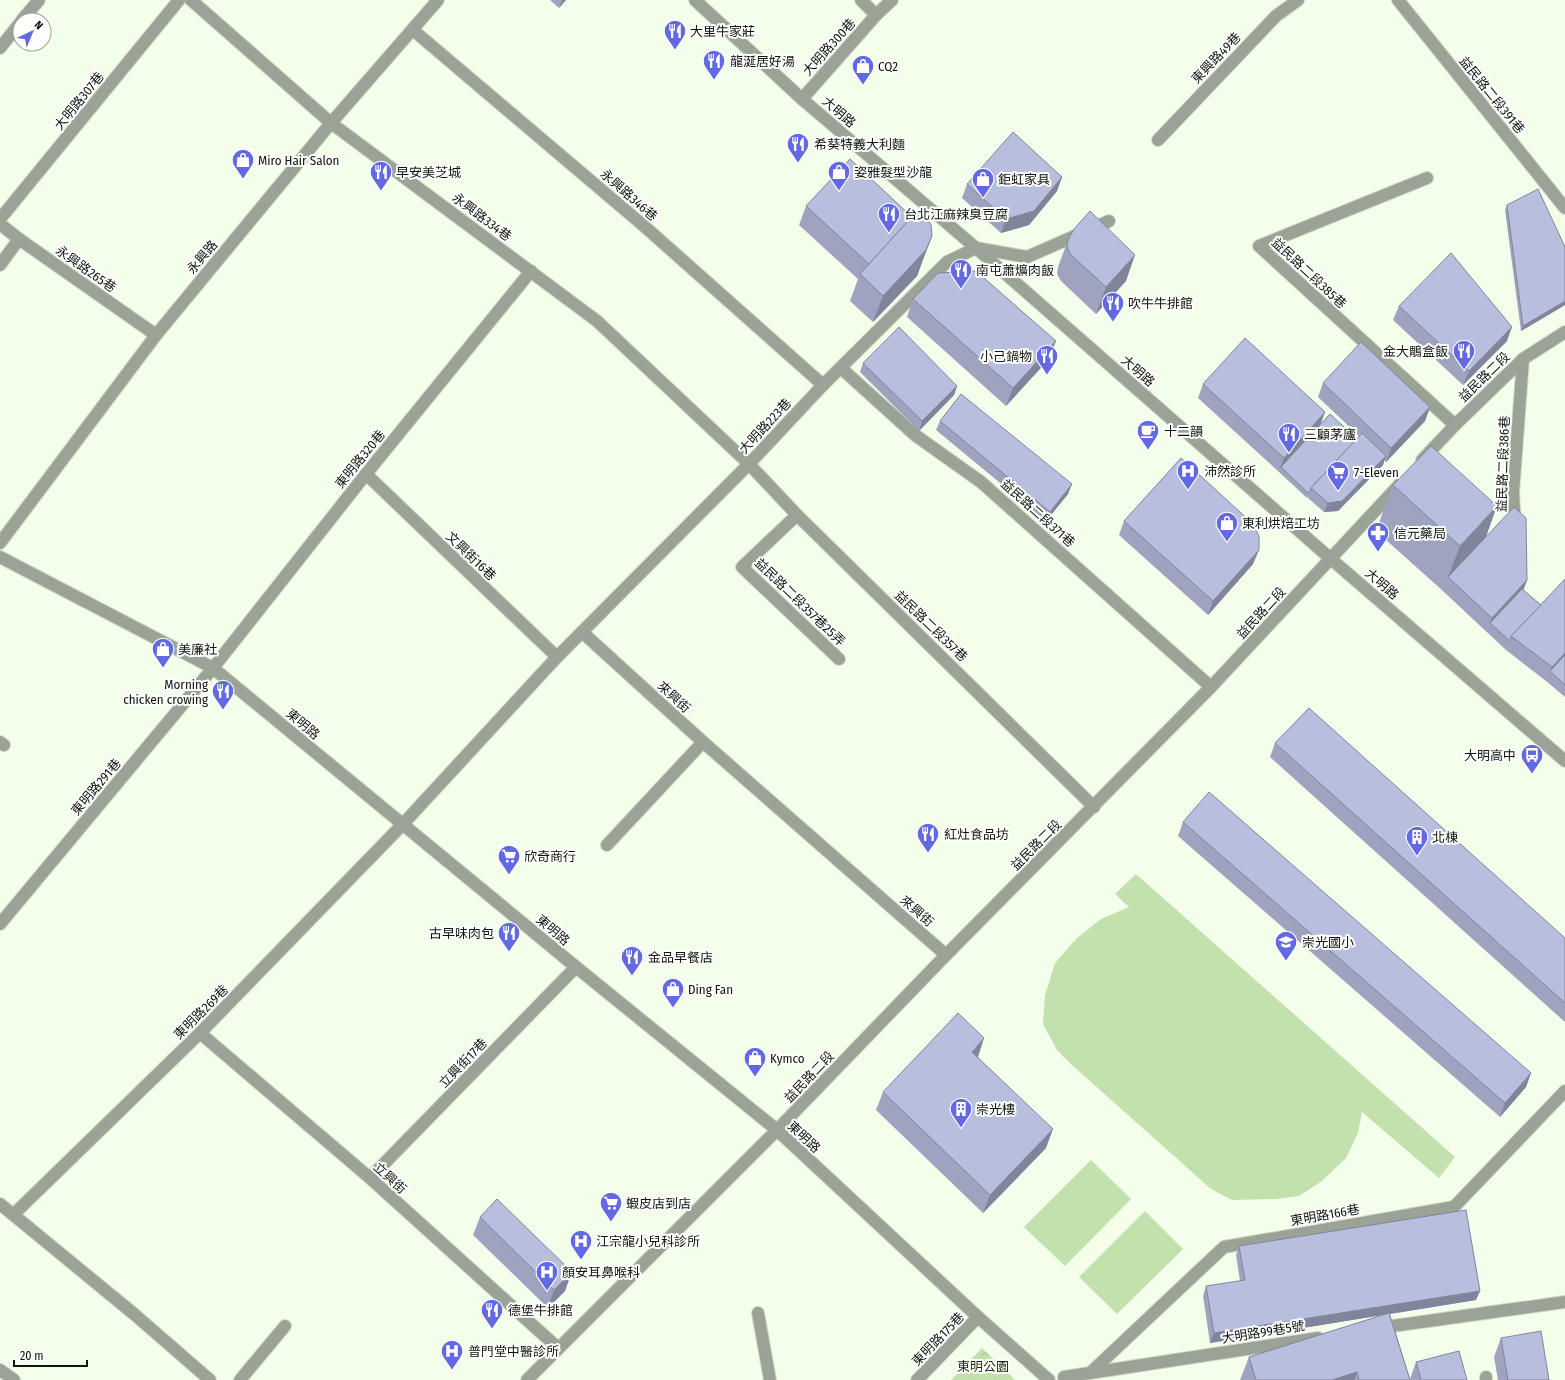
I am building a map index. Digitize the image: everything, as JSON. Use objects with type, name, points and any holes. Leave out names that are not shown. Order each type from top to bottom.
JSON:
[{"type":"street","points":[[29,12],[39,0]]},
{"type":"street","name":"大明路307巷","points":[[0,219],[179,0]]},
{"type":"street","name":"永興路334巷","points":[[191,0],[331,123],[597,320],[749,464]]},
{"type":"street","name":"永興路","points":[[0,543],[156,335],[331,123],[438,0]]},
{"type":"street","name":"大明路","points":[[694,0],[802,99],[976,248],[1331,559],[1565,761]]},
{"type":"street","points":[[861,0],[876,15]]},
{"type":"street","name":"大明路300巷","points":[[802,99],[876,15],[892,0]]},
{"type":"street","name":"東興路49巷","points":[[1158,140],[1276,16],[1298,0]]},
{"type":"street","name":"益民路二段391巷","points":[[1398,0],[1565,208]]},
{"type":"street","name":"永興路346巷","points":[[413,30],[644,226],[823,385]]},
{"type":"street","points":[[0,48],[12,33]]},
{"type":"street","name":"益民路二段385巷","points":[[1427,178],[1259,246],[1455,425]]},
{"type":"street","points":[[976,248],[1027,258],[1109,221]]},
{"type":"street","name":"永興路265巷","points":[[0,224],[19,239],[156,335]]},
{"type":"street","points":[[0,265],[19,239]]},
{"type":"street","name":"大明路223巷","points":[[582,632],[749,464],[823,385],[948,262],[976,248]]},
{"type":"street","name":"東明路320巷","points":[[213,668],[366,474],[531,271]]},
{"type":"street","name":"益民路二段","points":[[531,1379],[558,1348],[777,1130],[946,955],[1211,687],[1455,425],[1523,359],[1565,332]]},
{"type":"street","name":"益民路二段386巷","points":[[1515,532],[1513,493],[1523,359]]},
{"type":"street","name":"益民路二段371巷","points":[[841,368],[915,435],[981,482],[1211,687]]},
{"type":"street","name":"益民路二段357巷","points":[[749,464],[797,515],[1094,807]]},
{"type":"street","name":"文興街16巷","points":[[366,474],[557,657]]},
{"type":"street","name":"益民路二段357巷25弄","points":[[797,515],[742,567],[839,659]]},
{"type":"street","name":"東明路","points":[[0,557],[213,668],[576,967],[777,1130],[978,1317],[1049,1380]]},
{"type":"street","points":[[403,824],[557,657],[582,632]]},
{"type":"street","name":"來興街","points":[[582,632],[703,742],[946,955]]},
{"type":"street","name":"東明路291巷","points":[[0,924],[213,668]]},
{"type":"street","points":[[607,845],[703,742]]},
{"type":"street","name":"東明路269巷","points":[[14,1214],[200,1033],[403,824]]},
{"type":"street","name":"立興街17巷","points":[[370,1178],[576,967]]},
{"type":"street","name":"立興街","points":[[200,1033],[370,1178],[558,1348]]},
{"type":"street","name":"東明路166巷","points":[[1090,1372],[1224,1247],[1454,1207],[1565,1091]]},
{"type":"street","points":[[0,1204],[14,1214],[210,1380]]},
{"type":"street","points":[[1366,1330],[1565,1302]]},
{"type":"street","points":[[758,1313],[770,1380]]},
{"type":"street","name":"東明路175巷","points":[[917,1380],[978,1317]]},
{"type":"street","points":[[240,1380],[285,1326]]},
{"type":"street","name":"大明路99巷5號","points":[[1065,1380],[1064,1376],[1326,1336]]},
{"type":"street","points":[[0,1370],[14,1380]]},
{"type":"green space","points":[[1136,874],[1455,1157],[1439,1178],[1362,1112],[1358,1133],[1346,1158],[1322,1181],[1299,1196],[1276,1199],[1232,1200],[1211,1189],[1057,1050],[1043,1024],[1045,995],[1055,963],[1077,938],[1101,919],[1129,907],[1115,894]]},
{"type":"green space","points":[[1091,1160],[1131,1199],[1065,1266],[1024,1227]]},
{"type":"green space","points":[[1145,1211],[1183,1249],[1117,1314],[1079,1277]]},
{"type":"green space","name":"東明公園","points":[[982,1348],[1015,1380],[951,1380]]},
{"type":"building","points":[[1013,132],[1062,177],[1034,211],[1006,219],[967,184]]},
{"type":"building","points":[[850,159],[912,217],[869,264],[806,206]]},
{"type":"building","points":[[1538,189],[1565,247],[1565,301],[1523,326],[1507,205]]},
{"type":"building","points":[[917,211],[931,224],[932,236],[926,250],[883,296],[860,274]]},
{"type":"building","points":[[1090,211],[1135,255],[1106,287],[1071,255],[1067,247],[1068,240],[1074,229]]},
{"type":"building","points":[[1451,253],[1512,327],[1469,371],[1399,306]]},
{"type":"building","points":[[976,271],[1056,341],[1013,388],[913,299],[938,273]]},
{"type":"building","points":[[899,327],[957,386],[922,421],[863,363]]},
{"type":"building","points":[[1245,338],[1325,412],[1284,458],[1203,384]]},
{"type":"building","points":[[1361,342],[1430,407],[1391,448],[1323,383]]},
{"type":"building","points":[[961,394],[1072,484],[1050,512],[940,421]]},
{"type":"building","points":[[1330,414],[1357,439],[1308,493],[1281,467]]},
{"type":"building","points":[[1362,433],[1386,456],[1342,501],[1328,503],[1311,488]]},
{"type":"building","points":[[1431,446],[1497,506],[1460,546],[1393,485]]},
{"type":"building","points":[[1181,458],[1252,523],[1259,536],[1259,550],[1213,601],[1124,521]]},
{"type":"building","points":[[1514,507],[1526,518],[1527,580],[1492,618],[1448,577]]},
{"type":"building","points":[[1565,579],[1565,653],[1552,667],[1511,636]]},
{"type":"building","points":[[1522,589],[1541,605],[1511,636],[1510,641],[1490,623]]},
{"type":"building","points":[[1565,655],[1565,685],[1550,671]]},
{"type":"building","name":"北棟","points":[[1309,708],[1565,938],[1565,1003],[1275,743]]},
{"type":"building","points":[[1209,792],[1531,1073],[1505,1103],[1183,822]]},
{"type":"building","name":"崇光樓","points":[[958,1013],[984,1038],[972,1052],[1053,1129],[990,1195],[883,1092]]},
{"type":"building","points":[[497,1199],[572,1272],[554,1290],[480,1217]]},
{"type":"building","points":[[1466,1210],[1480,1291],[1214,1333],[1206,1286],[1245,1280],[1239,1246]]},
{"type":"building","points":[[1389,1313],[1410,1380],[1359,1380],[1357,1372],[1332,1380],[1256,1380],[1249,1357]]},
{"type":"building","points":[[1541,1331],[1549,1380],[1508,1380],[1501,1338]]},
{"type":"building","points":[[1459,1351],[1467,1380],[1421,1380],[1416,1362]]},
{"type":"place","name":"大里牛家莊","points":[[675,50]]},
{"type":"place","name":"龍涎居好湯","points":[[714,80]]},
{"type":"place","name":"CQ2","points":[[863,86]]},
{"type":"place","name":"希葵特義大利麵","points":[[798,164]]},
{"type":"place","name":"Miro Hair Salon","points":[[243,180]]},
{"type":"place","name":"早安美芝城","points":[[381,192]]},
{"type":"place","name":"姿雅髮型沙龍","points":[[839,192]]},
{"type":"place","name":"鉅虹家具","points":[[983,198]]},
{"type":"place","name":"台北江麻辣臭豆腐","points":[[889,234]]},
{"type":"place","name":"南屯蕭爌肉飯","points":[[961,290]]},
{"type":"place","name":"吹牛牛排館","points":[[1113,322]]},
{"type":"place","name":"金大鵰盒飯","points":[[1464,370]]},
{"type":"place","name":"小己鍋物","points":[[1047,376]]},
{"type":"place","name":"十二韻","points":[[1148,450]]},
{"type":"place","name":"三顧茅廬","points":[[1289,454]]},
{"type":"place","name":"沛然診所","points":[[1188,490]]},
{"type":"place","name":"7-Eleven","points":[[1338,492]]},
{"type":"place","name":"東利烘焙工坊","points":[[1227,542]]},
{"type":"place","name":"信元藥局","points":[[1378,552]]},
{"type":"place","name":"美廉社","points":[[163,668]]},
{"type":"place","name":"Morning chicken crowing","points":[[223,710]]},
{"type":"place","name":"大明高中","points":[[1532,774]]},
{"type":"place","name":"紅灶食品坊","points":[[928,854]]},
{"type":"place","name":"北棟","points":[[1417,856]]},
{"type":"place","name":"欣奇商行","points":[[509,876]]},
{"type":"place","name":"古早味肉包","points":[[509,952]]},
{"type":"place","name":"崇光國小","points":[[1286,962]]},
{"type":"place","name":"金品早餐店","points":[[632,976]]},
{"type":"place","name":"Ding Fan","points":[[673,1008]]},
{"type":"place","name":"Kymco","points":[[755,1078]]},
{"type":"place","name":"崇光樓","points":[[961,1128]]},
{"type":"place","name":"蝦皮店到店","points":[[611,1222]]},
{"type":"place","name":"江宗龍小兒科診所","points":[[581,1260]]},
{"type":"place","name":"顏安耳鼻喉科","points":[[547,1292]]},
{"type":"place","name":"德堡牛排館","points":[[492,1330]]},
{"type":"place","name":"普門堂中醫診所","points":[[452,1370]]}]
